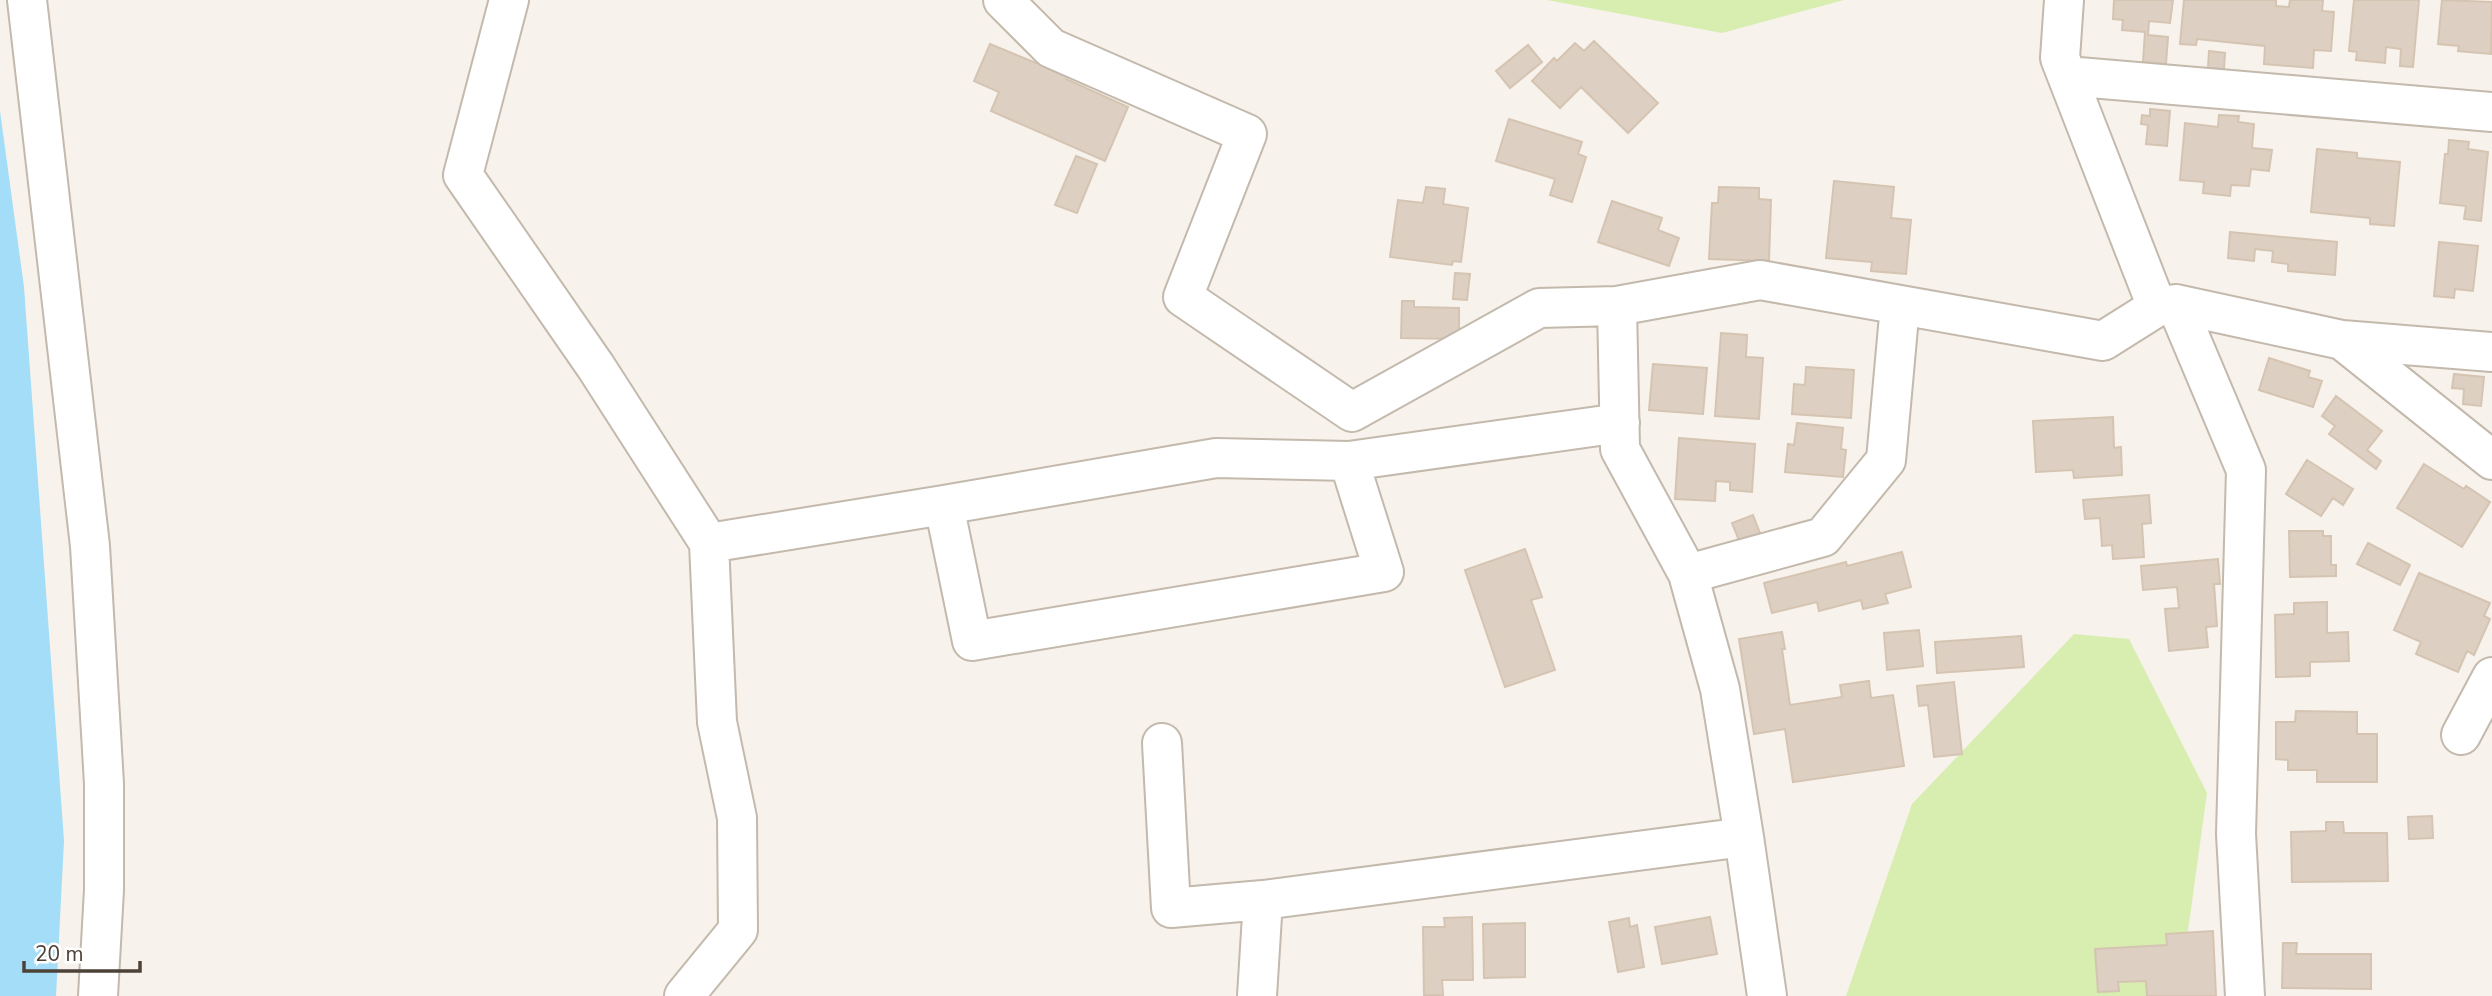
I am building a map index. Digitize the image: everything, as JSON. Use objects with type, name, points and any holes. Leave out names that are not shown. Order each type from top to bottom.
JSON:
[{"type":"street","points":[[509,0],[463,175],[596,367],[709,543],[717,722],[737,818],[738,930],[684,996]]},
{"type":"street","points":[[1003,0],[1051,48],[1247,134],[1183,297],[1352,412],[1539,308],[1617,306],[1760,280],[2103,341],[2166,305],[2342,340],[2492,352]]},
{"type":"street","points":[[2064,0],[2060,58],[2166,305],[2246,470],[2236,834],[2245,996]]},
{"type":"street","points":[[36,2],[90,546],[99,684],[104,784],[104,890],[98,996]]},
{"type":"street","points":[[2067,76],[2492,112]]},
{"type":"street","points":[[1688,574],[1823,537],[1886,460],[1900,305]]},
{"type":"street","points":[[1617,306],[1620,449],[1688,574],[1720,689],[1767,996]]},
{"type":"street","points":[[2342,340],[2492,460]]},
{"type":"street","points":[[709,543],[1216,458],[1349,461],[1620,423]]},
{"type":"street","points":[[944,505],[972,641],[1384,572],[1349,461]]},
{"type":"street","points":[[2461,735],[2492,677]]},
{"type":"street","points":[[1162,743],[1171,908],[1263,901],[1744,837]]},
{"type":"street","points":[[1257,996],[1263,901]]},
{"type":"green space","points":[[1547,0],[1844,0],[1722,33]]},
{"type":"green space","points":[[2074,634],[2129,639],[2207,793],[2179,996],[1846,996],[1912,804]]},
{"type":"water","points":[[0,111],[24,287],[64,841],[56,996],[0,996]]},
{"type":"building","points":[[2114,0],[2173,0],[2170,23],[2149,21],[2148,35],[2168,37],[2166,64],[2143,62],[2145,32],[2122,30],[2123,20],[2113,19]]},
{"type":"building","points":[[2184,0],[2276,0],[2276,6],[2289,7],[2290,0],[2323,0],[2322,11],[2334,12],[2331,51],[2314,50],[2313,68],[2264,64],[2265,46],[2197,39],[2196,45],[2180,44]]},
{"type":"building","points":[[2354,0],[2419,0],[2413,67],[2400,66],[2401,49],[2386,47],[2385,63],[2356,60],[2357,52],[2349,51]]},
{"type":"building","points":[[2442,0],[2492,2],[2491,54],[2458,51],[2459,46],[2438,44]]},
{"type":"building","points":[[1594,41],[1658,103],[1628,133],[1581,87],[1560,108],[1532,81],[1554,58],[1557,61],[1575,43],[1584,51]]},
{"type":"building","points":[[990,44],[1036,63],[1039,56],[1071,70],[1066,79],[1128,107],[1105,161],[991,111],[999,92],[974,81]]},
{"type":"building","points":[[1528,45],[1542,62],[1510,88],[1496,71]]},
{"type":"building","points":[[2209,51],[2225,53],[2224,69],[2208,68]]},
{"type":"building","points":[[2150,109],[2170,111],[2167,146],[2146,144],[2148,125],[2141,124],[2142,115],[2150,116]]},
{"type":"building","points":[[2219,115],[2239,116],[2238,122],[2254,124],[2252,148],[2272,150],[2269,171],[2251,169],[2249,186],[2231,185],[2230,196],[2203,193],[2204,182],[2180,180],[2185,123],[2218,127]]},
{"type":"building","points":[[1509,119],[1582,142],[1578,154],[1586,157],[1572,202],[1550,195],[1555,179],[1496,161]]},
{"type":"building","points":[[2449,140],[2469,142],[2468,149],[2488,152],[2481,221],[2464,219],[2466,206],[2440,203]]},
{"type":"building","points":[[2317,149],[2357,153],[2357,158],[2400,162],[2394,226],[2370,224],[2370,218],[2311,212]]},
{"type":"building","points":[[1076,156],[1097,164],[1077,213],[1055,205]]},
{"type":"building","points":[[1834,181],[1894,187],[1891,218],[1911,220],[1906,274],[1871,271],[1872,262],[1826,258]]},
{"type":"building","points":[[1426,187],[1445,189],[1443,204],[1468,208],[1461,262],[1453,261],[1452,265],[1390,257],[1398,200],[1423,203]]},
{"type":"building","points":[[1719,187],[1759,188],[1759,199],[1771,200],[1769,261],[1709,259],[1712,203],[1718,203]]},
{"type":"building","points":[[1612,201],[1662,218],[1658,230],[1679,238],[1669,266],[1598,242]]},
{"type":"building","points":[[2230,232],[2337,242],[2335,275],[2288,271],[2288,264],[2272,262],[2273,251],[2255,249],[2254,261],[2228,258]]},
{"type":"building","points":[[2439,242],[2478,246],[2473,291],[2455,289],[2454,298],[2434,296]]},
{"type":"building","points":[[1455,273],[1470,274],[1467,300],[1453,299]]},
{"type":"building","points":[[1402,301],[1414,301],[1414,307],[1459,308],[1459,339],[1401,338]]},
{"type":"building","points":[[1721,333],[1747,335],[1746,357],[1763,358],[1759,419],[1715,416]]},
{"type":"building","points":[[2269,358],[2310,371],[2308,377],[2322,381],[2313,407],[2259,390]]},
{"type":"building","points":[[1653,364],[1707,368],[1703,414],[1649,410]]},
{"type":"building","points":[[1806,367],[1854,370],[1851,418],[1792,414],[1794,384],[1805,385]]},
{"type":"building","points":[[2454,374],[2484,377],[2481,406],[2463,404],[2464,389],[2452,388]]},
{"type":"building","points":[[2336,396],[2382,431],[2367,450],[2381,461],[2376,469],[2329,434],[2335,426],[2322,416]]},
{"type":"building","points":[[2113,417],[2114,448],[2121,447],[2122,475],[2074,478],[2073,470],[2036,472],[2033,421]]},
{"type":"building","points":[[1797,423],[1843,428],[1841,449],[1846,450],[1843,477],[1785,472],[1788,444],[1794,445]]},
{"type":"building","points":[[1679,438],[1755,444],[1752,492],[1730,490],[1730,482],[1716,481],[1715,501],[1675,499]]},
{"type":"building","points":[[2307,460],[2353,489],[2343,505],[2333,498],[2321,516],[2286,494]]},
{"type":"building","points":[[2424,464],[2490,502],[2462,547],[2397,508]]},
{"type":"building","points":[[2149,495],[2151,523],[2142,524],[2144,557],[2113,559],[2112,545],[2102,546],[2100,518],[2085,519],[2083,500]]},
{"type":"building","points":[[1753,515],[1761,536],[1740,543],[1732,523]]},
{"type":"building","points":[[2289,531],[2323,531],[2323,536],[2331,536],[2331,565],[2336,565],[2336,576],[2290,577]]},
{"type":"building","points":[[2368,543],[2410,565],[2400,585],[2357,564]]},
{"type":"building","points":[[1525,549],[1542,597],[1531,600],[1555,670],[1505,687],[1465,570]]},
{"type":"building","points":[[1902,552],[1911,587],[1885,594],[1888,603],[1863,609],[1861,600],[1819,611],[1817,602],[1772,613],[1764,583],[1846,562],[1847,566]]},
{"type":"building","points":[[2218,559],[2220,584],[2214,584],[2217,626],[2206,627],[2208,647],[2169,651],[2165,609],[2179,608],[2177,587],[2143,590],[2141,566]]},
{"type":"building","points":[[2419,573],[2490,603],[2484,616],[2490,619],[2474,655],[2467,651],[2458,672],[2416,654],[2421,642],[2394,630]]},
{"type":"building","points":[[2327,602],[2327,633],[2348,632],[2349,661],[2310,662],[2310,676],[2276,677],[2275,615],[2294,614],[2294,603]]},
{"type":"building","points":[[1919,630],[1923,666],[1887,670],[1884,633]]},
{"type":"building","points":[[1782,632],[1790,705],[1842,697],[1840,685],[1869,681],[1871,698],[1893,695],[1904,766],[1793,782],[1785,729],[1754,734],[1739,639]]},
{"type":"building","points":[[2021,636],[2024,667],[1937,673],[1935,642]]},
{"type":"building","points":[[1954,682],[1962,754],[1934,757],[1928,705],[1919,706],[1917,686]]},
{"type":"building","points":[[2296,711],[2357,712],[2357,734],[2377,734],[2377,782],[2317,782],[2317,770],[2288,770],[2288,760],[2276,759],[2276,722],[2295,722]]},
{"type":"building","points":[[2432,816],[2433,838],[2409,839],[2408,817]]},
{"type":"building","points":[[2326,822],[2343,822],[2344,833],[2387,833],[2388,881],[2292,882],[2291,832],[2326,831]]},
{"type":"building","points":[[1472,917],[1473,980],[1442,980],[1443,995],[1424,995],[1423,927],[1445,927],[1444,918]]},
{"type":"building","points":[[1710,917],[1717,954],[1662,964],[1655,927]]},
{"type":"building","points":[[1629,918],[1630,927],[1637,925],[1644,967],[1618,972],[1609,922]]},
{"type":"building","points":[[1525,923],[1525,977],[1484,978],[1483,924]]},
{"type":"building","points":[[2213,931],[2216,996],[2147,996],[2146,981],[2118,982],[2119,991],[2098,992],[2095,949],[2167,945],[2166,934]]},
{"type":"building","points":[[2283,943],[2297,943],[2296,954],[2371,954],[2371,989],[2282,988]]}]
